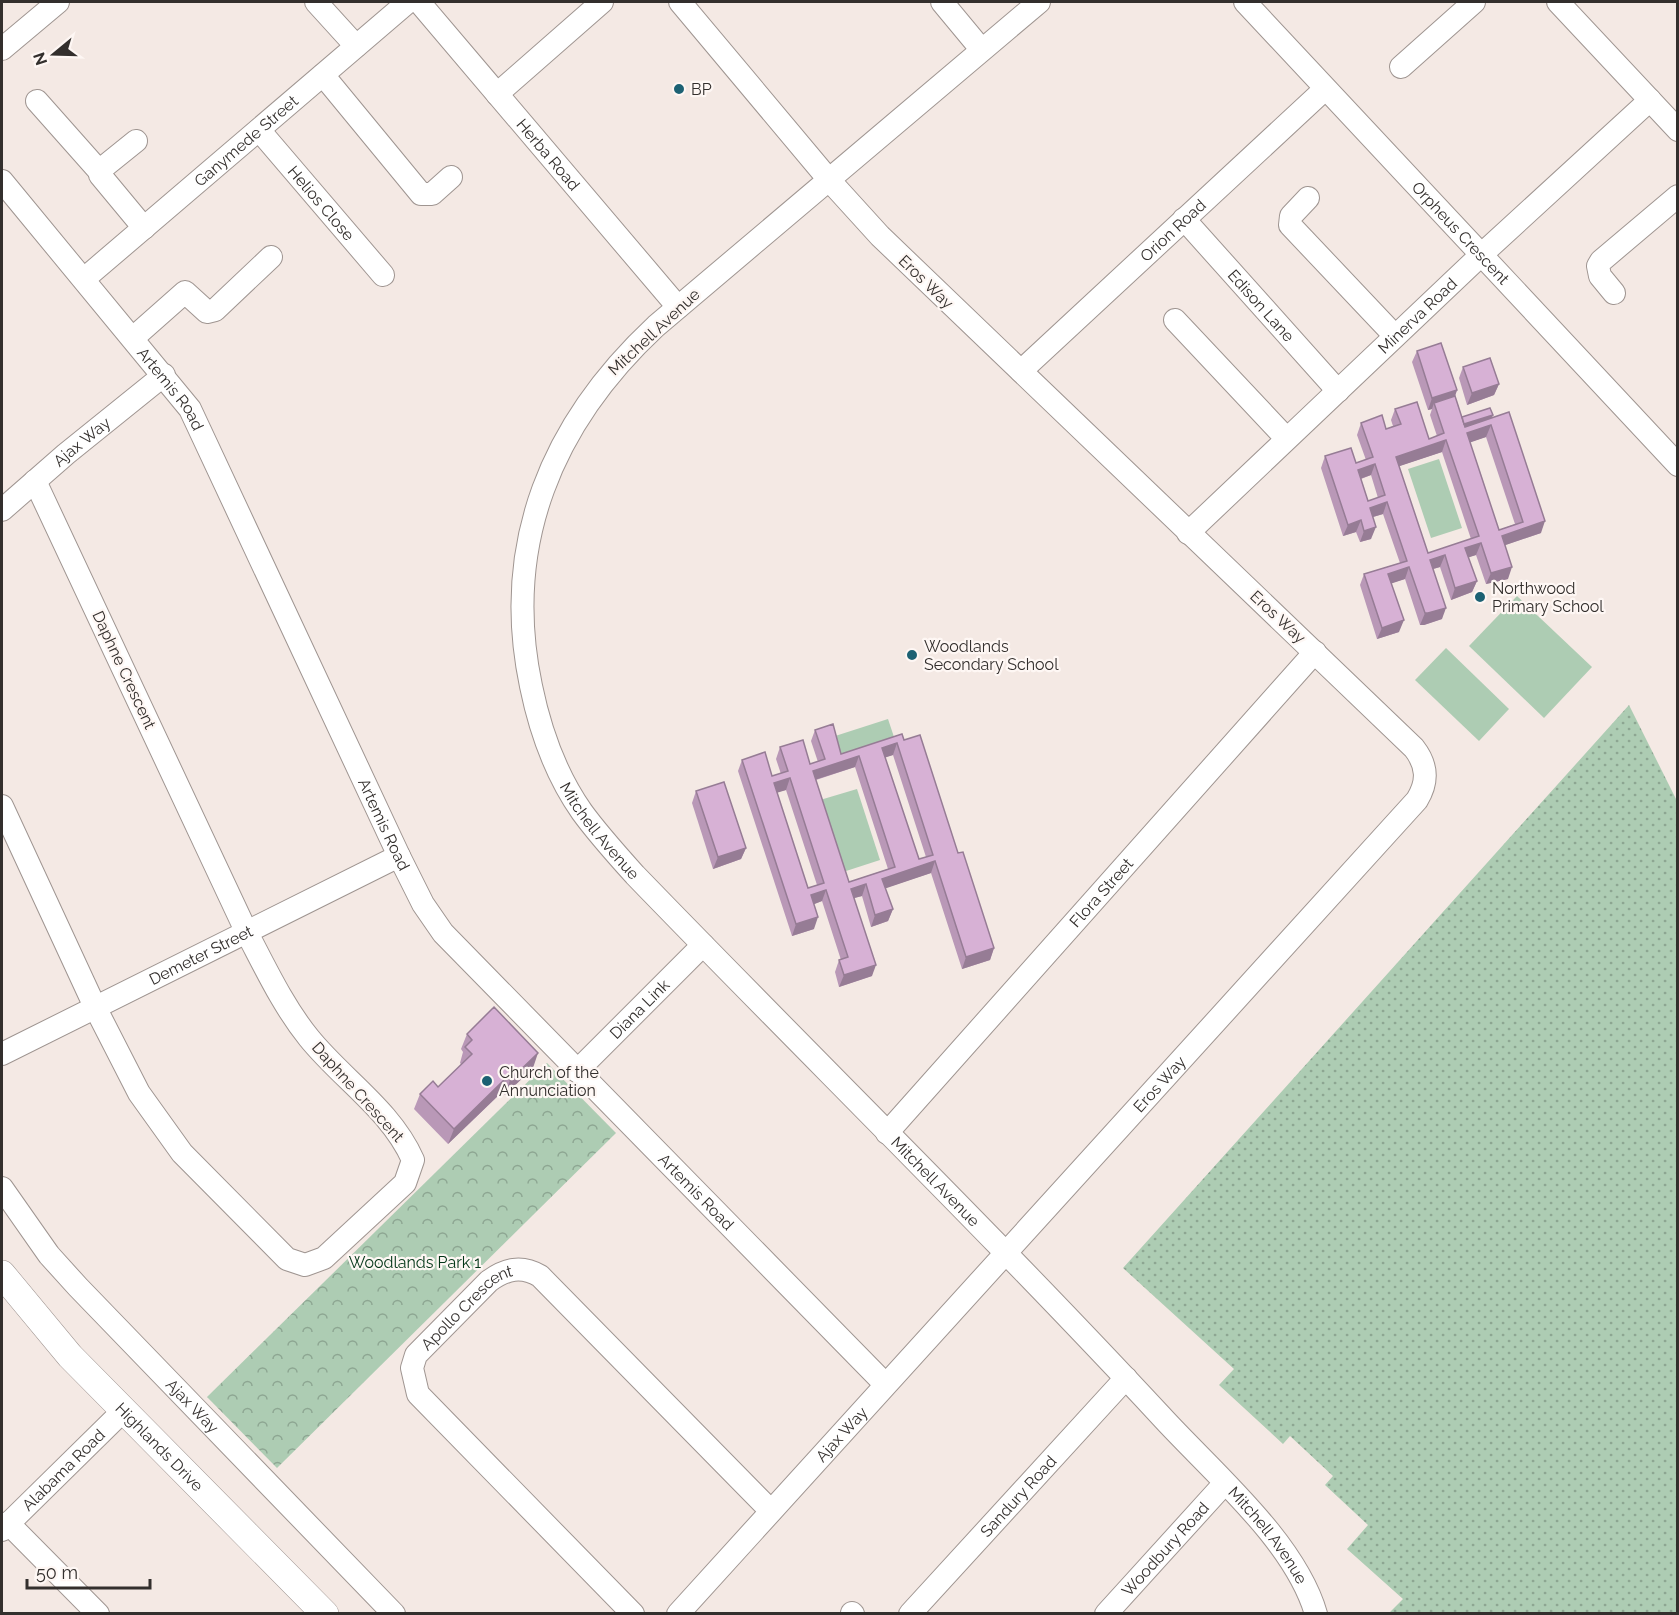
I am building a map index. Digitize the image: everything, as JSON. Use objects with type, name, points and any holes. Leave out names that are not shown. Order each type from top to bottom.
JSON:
[{"type":"main road","name":"Highlands Drive","points":[[2,1274],[70,1356],[325,1614]]},
{"type":"street","points":[[2,49],[58,2]]},
{"type":"street","points":[[316,2],[356,46]]},
{"type":"street","name":"Ganymede Street","points":[[84,279],[408,2]]},
{"type":"street","name":"Herba Road","points":[[419,2],[678,307]]},
{"type":"street","points":[[497,93],[602,2]]},
{"type":"street","name":"Eros Way","points":[[680,2],[830,181],[899,256],[1414,748],[1425,768],[1423,791],[1005,1254]]},
{"type":"street","points":[[942,2],[981,49]]},
{"type":"street","name":"Mitchell Avenue","points":[[1039,2],[981,49],[830,181],[678,307],[621,358],[591,396],[567,435],[533,518],[523,580],[522,617],[525,659],[542,729],[573,795],[582,811],[635,875],[1126,1378],[1281,1545],[1301,1576],[1316,1614]]},
{"type":"street","name":"Orpheus Crescent","points":[[1245,2],[1677,465]]},
{"type":"street","points":[[1401,67],[1474,2]]},
{"type":"street","points":[[1558,2],[1677,130]]},
{"type":"street","points":[[323,75],[421,194],[432,194],[451,177]]},
{"type":"street","name":"Orion Road","points":[[1021,371],[1325,89]]},
{"type":"street","name":"Minerva Road","points":[[1188,533],[1481,255],[1650,100]]},
{"type":"street","points":[[37,101],[100,172],[101,178],[144,228]]},
{"type":"street","name":"Helios Close","points":[[260,130],[383,275]]},
{"type":"street","points":[[100,172],[136,141]]},
{"type":"street","name":"Artemis Road","points":[[2,181],[190,409],[399,856],[423,904],[443,933],[885,1384]]},
{"type":"street","points":[[1614,293],[1600,276],[1598,266],[1601,261],[1677,196]]},
{"type":"street","points":[[1308,198],[1291,216],[1290,225],[1395,336]]},
{"type":"street","name":"Edison Lane","points":[[1184,219],[1338,391]]},
{"type":"street","points":[[133,338],[185,292],[207,312],[215,310],[271,257]]},
{"type":"street","points":[[1175,320],[1286,438]]},
{"type":"street","name":"Ajax Way","points":[[2,510],[164,375]]},
{"type":"street","name":"Daphne Crescent","points":[[2,806],[95,1007],[139,1093],[182,1153],[287,1259],[305,1265],[324,1258],[405,1183],[413,1160],[403,1138],[309,1038],[276,988],[246,931],[34,481]]},
{"type":"street","name":"Flora Street","points":[[887,1133],[1315,652]]},
{"type":"street","name":"Demeter Street","points":[[2,1054],[399,856]]},
{"type":"street","name":"Diana Link","points":[[577,1071],[703,945]]},
{"type":"street","name":"Ajax Way","points":[[2,1188],[50,1255],[78,1287],[394,1614]]},
{"type":"street","name":"Ajax Way","points":[[678,1614],[1005,1254]]},
{"type":"street","name":"Apollo Crescent","points":[[633,1614],[418,1394],[412,1368],[416,1356],[489,1281],[508,1270],[519,1268],[540,1276],[771,1512]]},
{"type":"street","name":"Sandury Road","points":[[910,1614],[1126,1378]]},
{"type":"street","name":"Alabama Road","points":[[5,1526],[124,1410]]},
{"type":"street","name":"Woodbury Road","points":[[1106,1614],[1224,1484]]},
{"type":"street","points":[[5,1526],[98,1614]]},
{"type":"green space","points":[[1439,459],[1462,528],[1431,538],[1408,469]]},
{"type":"green space","points":[[1517,596],[1592,667],[1544,718],[1469,646]]},
{"type":"green space","points":[[1446,648],[1509,709],[1479,741],[1415,680]]},
{"type":"green space","points":[[1629,705],[1677,801],[1677,1613],[1389,1613],[1403,1599],[1347,1549],[1368,1525],[1325,1485],[1333,1476],[1290,1436],[1283,1444],[1219,1385],[1234,1369],[1123,1268]]},
{"type":"green space","points":[[888,719],[897,746],[837,766],[829,738]]},
{"type":"green space","points":[[857,789],[880,860],[843,872],[820,800]]},
{"type":"green space","name":"Woodlands Park 1","points":[[547,1063],[616,1133],[277,1468],[207,1397]]},
{"type":"building","points":[[1441,343],[1457,390],[1432,398],[1417,351]]},
{"type":"building","points":[[1490,358],[1499,384],[1472,393],[1463,367]]},
{"type":"building","points":[[1455,396],[1465,427],[1509,412],[1545,521],[1502,536],[1512,567],[1491,573],[1481,543],[1465,548],[1477,581],[1455,588],[1445,555],[1430,560],[1446,608],[1425,613],[1409,567],[1388,574],[1404,620],[1382,628],[1364,574],[1407,561],[1387,502],[1370,508],[1376,527],[1364,531],[1361,520],[1348,525],[1325,456],[1351,448],[1356,463],[1373,457],[1361,423],[1382,415],[1386,429],[1401,424],[1395,409],[1417,402],[1429,439],[1444,433],[1434,403]],"holes":[[[1491,425],[1523,522],[1499,530],[1467,433]],[[1446,440],[1479,536],[1428,553],[1396,457]],[[1375,464],[1385,495],[1368,501],[1358,470]]]},
{"type":"building","points":[[1490,408],[1493,415],[1464,424],[1462,417]]},
{"type":"building","points":[[833,724],[841,754],[902,734],[904,740],[920,735],[958,853],[963,852],[994,948],[966,957],[935,861],[882,879],[893,909],[875,915],[866,884],[851,889],[876,965],[844,975],[839,960],[848,957],[826,890],[811,895],[818,917],[796,924],[742,760],[765,752],[772,776],[788,771],[780,747],[803,740],[810,764],[825,759],[815,730]],"holes":[[[897,743],[933,855],[919,859],[882,748]],[[859,756],[895,867],[849,882],[813,771]],[[790,778],[824,883],[808,888],[774,783]]]},
{"type":"building","points":[[724,782],[746,848],[718,857],[696,791]]},
{"type":"building","name":"Church of the Annunciation","points":[[494,1007],[538,1053],[510,1080],[507,1077],[454,1129],[420,1094],[433,1081],[438,1087],[472,1054],[465,1047],[472,1040],[467,1034]]},
{"type":"place","name":"BP","points":[[679,89]]},
{"type":"place","name":"Northwood Primary School","points":[[1480,597]]},
{"type":"place","name":"Woodlands Secondary School","points":[[912,655]]},
{"type":"place","name":"Church of the Annunciation","points":[[487,1081]]}]
